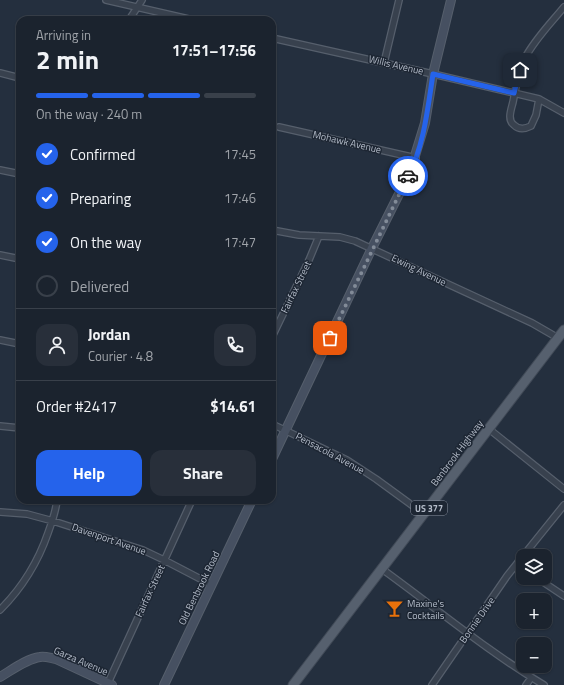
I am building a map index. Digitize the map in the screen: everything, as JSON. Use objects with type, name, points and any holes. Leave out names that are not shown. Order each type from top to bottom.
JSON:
[{"type":"main road","name":"Benbrook Highway","points":[[293,685],[564,330]]},
{"type":"street","points":[[106,0],[174,16]]},
{"type":"street","points":[[132,16],[142,0]]},
{"type":"street","points":[[384,63],[399,0]]},
{"type":"street","points":[[276,451],[416,158],[425,123],[433,74],[451,0]]},
{"type":"street","points":[[540,99],[536,115],[531,126],[526,128],[517,128],[510,121],[514,93],[525,58],[531,48],[564,6]]},
{"type":"street","name":"Willis Avenue","points":[[276,39],[540,99],[564,113]]},
{"type":"street","points":[[0,73],[16,77]]},
{"type":"street","name":"Mohawk Avenue","points":[[279,127],[416,158]]},
{"type":"street","points":[[0,170],[16,173]]},
{"type":"street","name":"Ewing Avenue","points":[[276,231],[299,235],[340,237],[355,240],[532,323],[558,338]]},
{"type":"street","name":"Fairfax Street","points":[[276,328],[319,236]]},
{"type":"street","points":[[0,255],[16,258]]},
{"type":"street","points":[[0,340],[16,343]]},
{"type":"street","points":[[0,426],[16,428]]},
{"type":"street","name":"Pensacola Avenue","points":[[276,426],[347,460],[424,514]]},
{"type":"street","points":[[489,429],[564,489]]},
{"type":"street","points":[[0,610],[14,596],[41,552],[53,521],[56,504]]},
{"type":"street","name":"Fairfax Street","points":[[110,684],[190,504]]},
{"type":"street","name":"Old Benbrook Road","points":[[164,685],[250,504]]},
{"type":"street","name":"Bonnie Drive","points":[[529,549],[564,504]]},
{"type":"street","name":"Davenport Avenue","points":[[0,512],[27,514],[143,550],[212,585]]},
{"type":"street","points":[[382,569],[468,633],[531,678],[544,685]]},
{"type":"street","name":"Bonnie Drive","points":[[432,685],[468,633],[516,571]]},
{"type":"street","points":[[548,585],[564,596]]},
{"type":"street","name":"Garza Avenue","points":[[0,677],[32,659],[41,656],[56,659],[110,684]]},
{"type":"street","points":[[526,685],[531,678]]},
{"type":"way so far","points":[[330,338],[372,248],[408,176]]},
{"type":"place","name":"Maxine's Cocktails","points":[[394,609]]},
{"type":"route","points":[[408,176],[416,158],[425,123],[433,74],[514,93],[520,70]]}]
